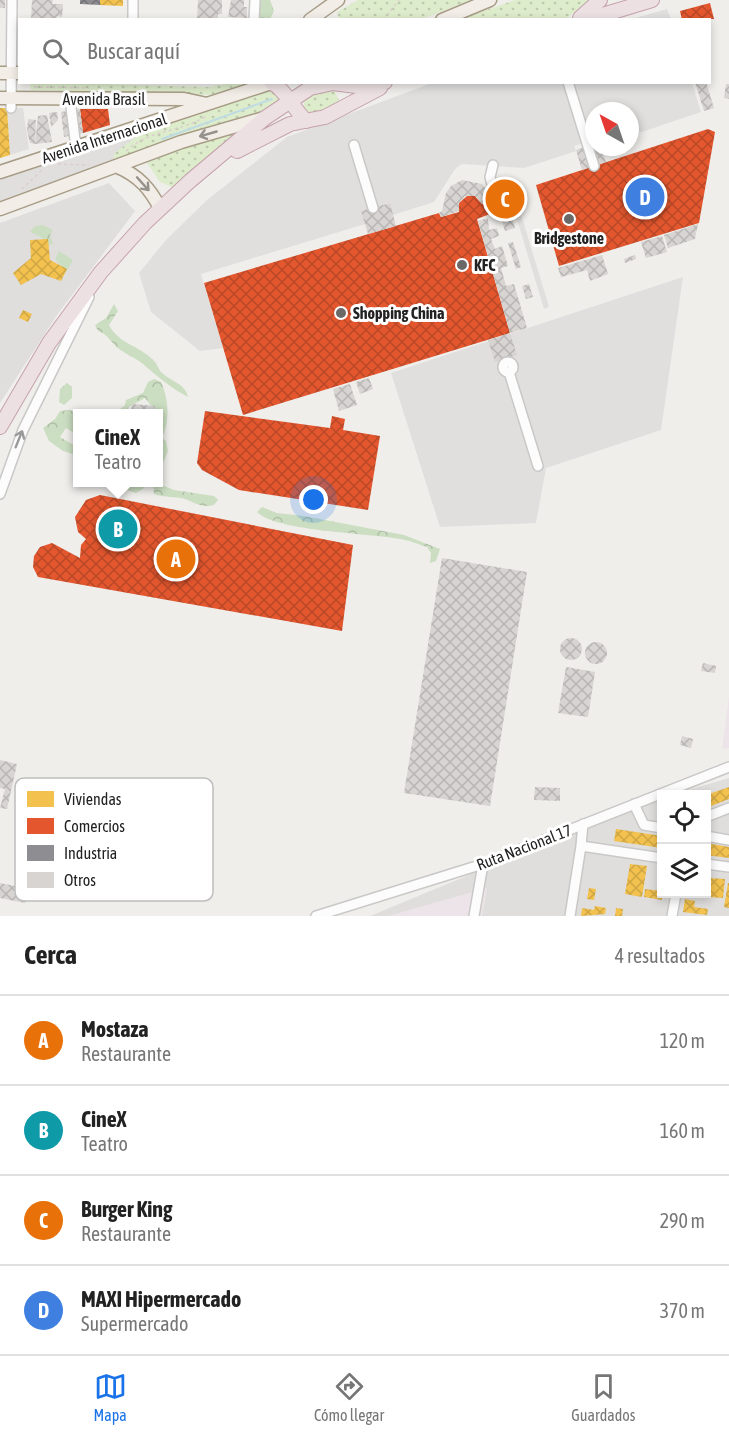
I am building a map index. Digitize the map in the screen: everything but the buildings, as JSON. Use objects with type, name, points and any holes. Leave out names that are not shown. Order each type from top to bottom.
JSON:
[{"type":"highway","points":[[580,18],[600,0]]},
{"type":"highway","points":[[593,18],[652,0]]},
{"type":"highway","points":[[275,84],[281,88],[288,102],[306,120]]},
{"type":"highway","points":[[0,427],[49,343],[101,272],[160,208],[265,118],[288,102],[322,84]]},
{"type":"highway","points":[[342,108],[344,84]]},
{"type":"highway","points":[[349,84],[364,87],[377,84]]},
{"type":"highway","points":[[213,162],[227,158],[278,129],[325,117],[386,84]]},
{"type":"main road","points":[[312,18],[325,3],[338,0]]},
{"type":"main road","points":[[447,18],[490,0]]},
{"type":"main road","points":[[325,3],[329,18]]},
{"type":"main road","name":"Avenida Internacional","points":[[0,172],[270,84]]},
{"type":"main road","name":"Avenida Brasil","points":[[7,101],[184,99],[210,103]]},
{"type":"main road","points":[[0,209],[86,179],[119,162],[265,118]]},
{"type":"main road","points":[[119,162],[143,183],[160,208]]},
{"type":"street","points":[[7,101],[12,0]]},
{"type":"street","points":[[133,0],[133,18]]},
{"type":"street","points":[[254,18],[255,0]]},
{"type":"street","points":[[569,84],[594,166]]},
{"type":"street","points":[[70,99],[76,148]]},
{"type":"street","points":[[354,145],[373,208]]},
{"type":"street","points":[[493,165],[490,177],[494,191],[513,188]]},
{"type":"street","points":[[0,494],[23,430],[101,272]]},
{"type":"street","points":[[507,364],[538,466]]},
{"type":"street","name":"Ruta Nacional 17","points":[[316,916],[483,864],[729,767]]},
{"type":"street","points":[[634,804],[644,825],[657,827]]},
{"type":"street","points":[[711,815],[729,808]]},
{"type":"street","points":[[570,916],[583,824]]},
{"type":"street","points":[[711,837],[729,840]]},
{"type":"street","points":[[581,846],[657,857]]},
{"type":"street","points":[[474,916],[483,864]]},
{"type":"street","points":[[711,865],[729,867]]},
{"type":"street","points":[[672,916],[675,898]]},
{"type":"path","points":[[384,18],[399,0]]},
{"type":"path","points":[[119,162],[147,136],[190,126],[212,111],[210,103]]},
{"type":"path","points":[[76,148],[86,179]]},
{"type":"path","points":[[55,164],[89,165]]},
{"type":"path","points":[[15,196],[33,176],[47,167]]},
{"type":"shaded area","points":[[667,9],[671,18],[636,18]]},
{"type":"shaded area","points":[[429,84],[692,84],[701,112],[639,133],[639,102],[585,102],[585,143],[574,146],[576,151],[524,168],[462,164],[455,169],[434,202],[393,215],[389,203],[362,211],[365,224],[201,274],[223,348],[200,351],[151,312],[139,273],[166,240],[207,200],[287,137]]},
{"type":"shaded area","points":[[7,108],[23,108],[29,149],[10,155]]},
{"type":"shaded area","points":[[140,134],[115,153],[113,157],[116,160],[0,204],[0,180]]},
{"type":"shaded area","points":[[109,183],[135,211],[57,315],[0,403],[0,223]]},
{"type":"shaded area","points":[[521,214],[549,307],[544,309],[516,216]]},
{"type":"shaded area","points":[[683,277],[661,430],[546,468],[536,523],[440,527],[391,373]]},
{"type":"shaded area","points":[[729,696],[729,748],[722,749]]},
{"type":"shaded area","points":[[729,778],[729,916],[370,916],[657,799],[657,898],[711,898],[711,790],[688,790]]},
{"type":"shaded area","points":[[487,888],[482,916],[388,916]]},
{"type":"green space","points":[[255,0],[270,0],[274,11],[270,18],[259,18]]},
{"type":"green space","points":[[358,0],[471,0],[425,18],[339,18],[337,12]]},
{"type":"green space","points":[[515,0],[589,0],[567,18],[464,18]]},
{"type":"green space","points":[[30,84],[208,87],[227,84],[256,84],[210,95],[31,90]]},
{"type":"green space","points":[[272,90],[279,95],[278,101],[263,112],[150,147],[0,201],[0,181]]},
{"type":"green space","points":[[334,90],[339,100],[331,109],[311,114],[304,108],[303,100],[311,92]]},
{"type":"green space","points":[[242,130],[172,187],[160,182],[147,163],[160,154]]},
{"type":"green space","points":[[43,225],[53,230],[50,235],[53,243],[47,247],[41,237],[30,232],[35,226]]},
{"type":"green space","points":[[59,251],[73,260],[66,272],[55,259]]},
{"type":"green space","points":[[114,304],[118,311],[109,325],[113,332],[148,355],[161,372],[184,388],[188,397],[119,349],[98,331],[95,325],[106,318]]},
{"type":"green space","points":[[154,379],[161,382],[166,396],[168,410],[163,434],[163,409],[154,409],[145,398],[128,409],[120,409],[125,405],[126,400],[143,393],[148,382]]},
{"type":"green space","points":[[67,383],[72,387],[72,398],[64,405],[59,402],[60,389]]},
{"type":"green space","points":[[60,411],[73,411],[73,432],[66,428],[60,437],[73,445],[73,454],[63,451],[49,441],[43,428],[55,419]]},
{"type":"green space","points":[[163,439],[166,441],[168,451],[163,463]]},
{"type":"green space","points":[[163,485],[174,490],[214,496],[218,500],[214,505],[209,506],[181,498],[154,494],[153,487]]},
{"type":"green space","points":[[113,487],[144,488],[136,493],[125,489],[121,492]]},
{"type":"green space","points":[[262,507],[277,513],[404,535],[440,549],[436,561],[430,563],[431,553],[427,547],[413,542],[284,524],[268,519],[257,512]]},
{"type":"waterway","points":[[162,139],[272,99]]},
{"type":"place","name":"MAXI Hipermercado","points":[[645,197]]},
{"type":"place","name":"Burger King","points":[[505,199]]},
{"type":"place","name":"Bridgestone","points":[[569,219]]},
{"type":"place","name":"KFC","points":[[462,265]]},
{"type":"place","name":"Shopping China","points":[[341,313]]},
{"type":"place","name":"CineX","points":[[118,529]]},
{"type":"place","name":"Mostaza","points":[[176,559]]}]
